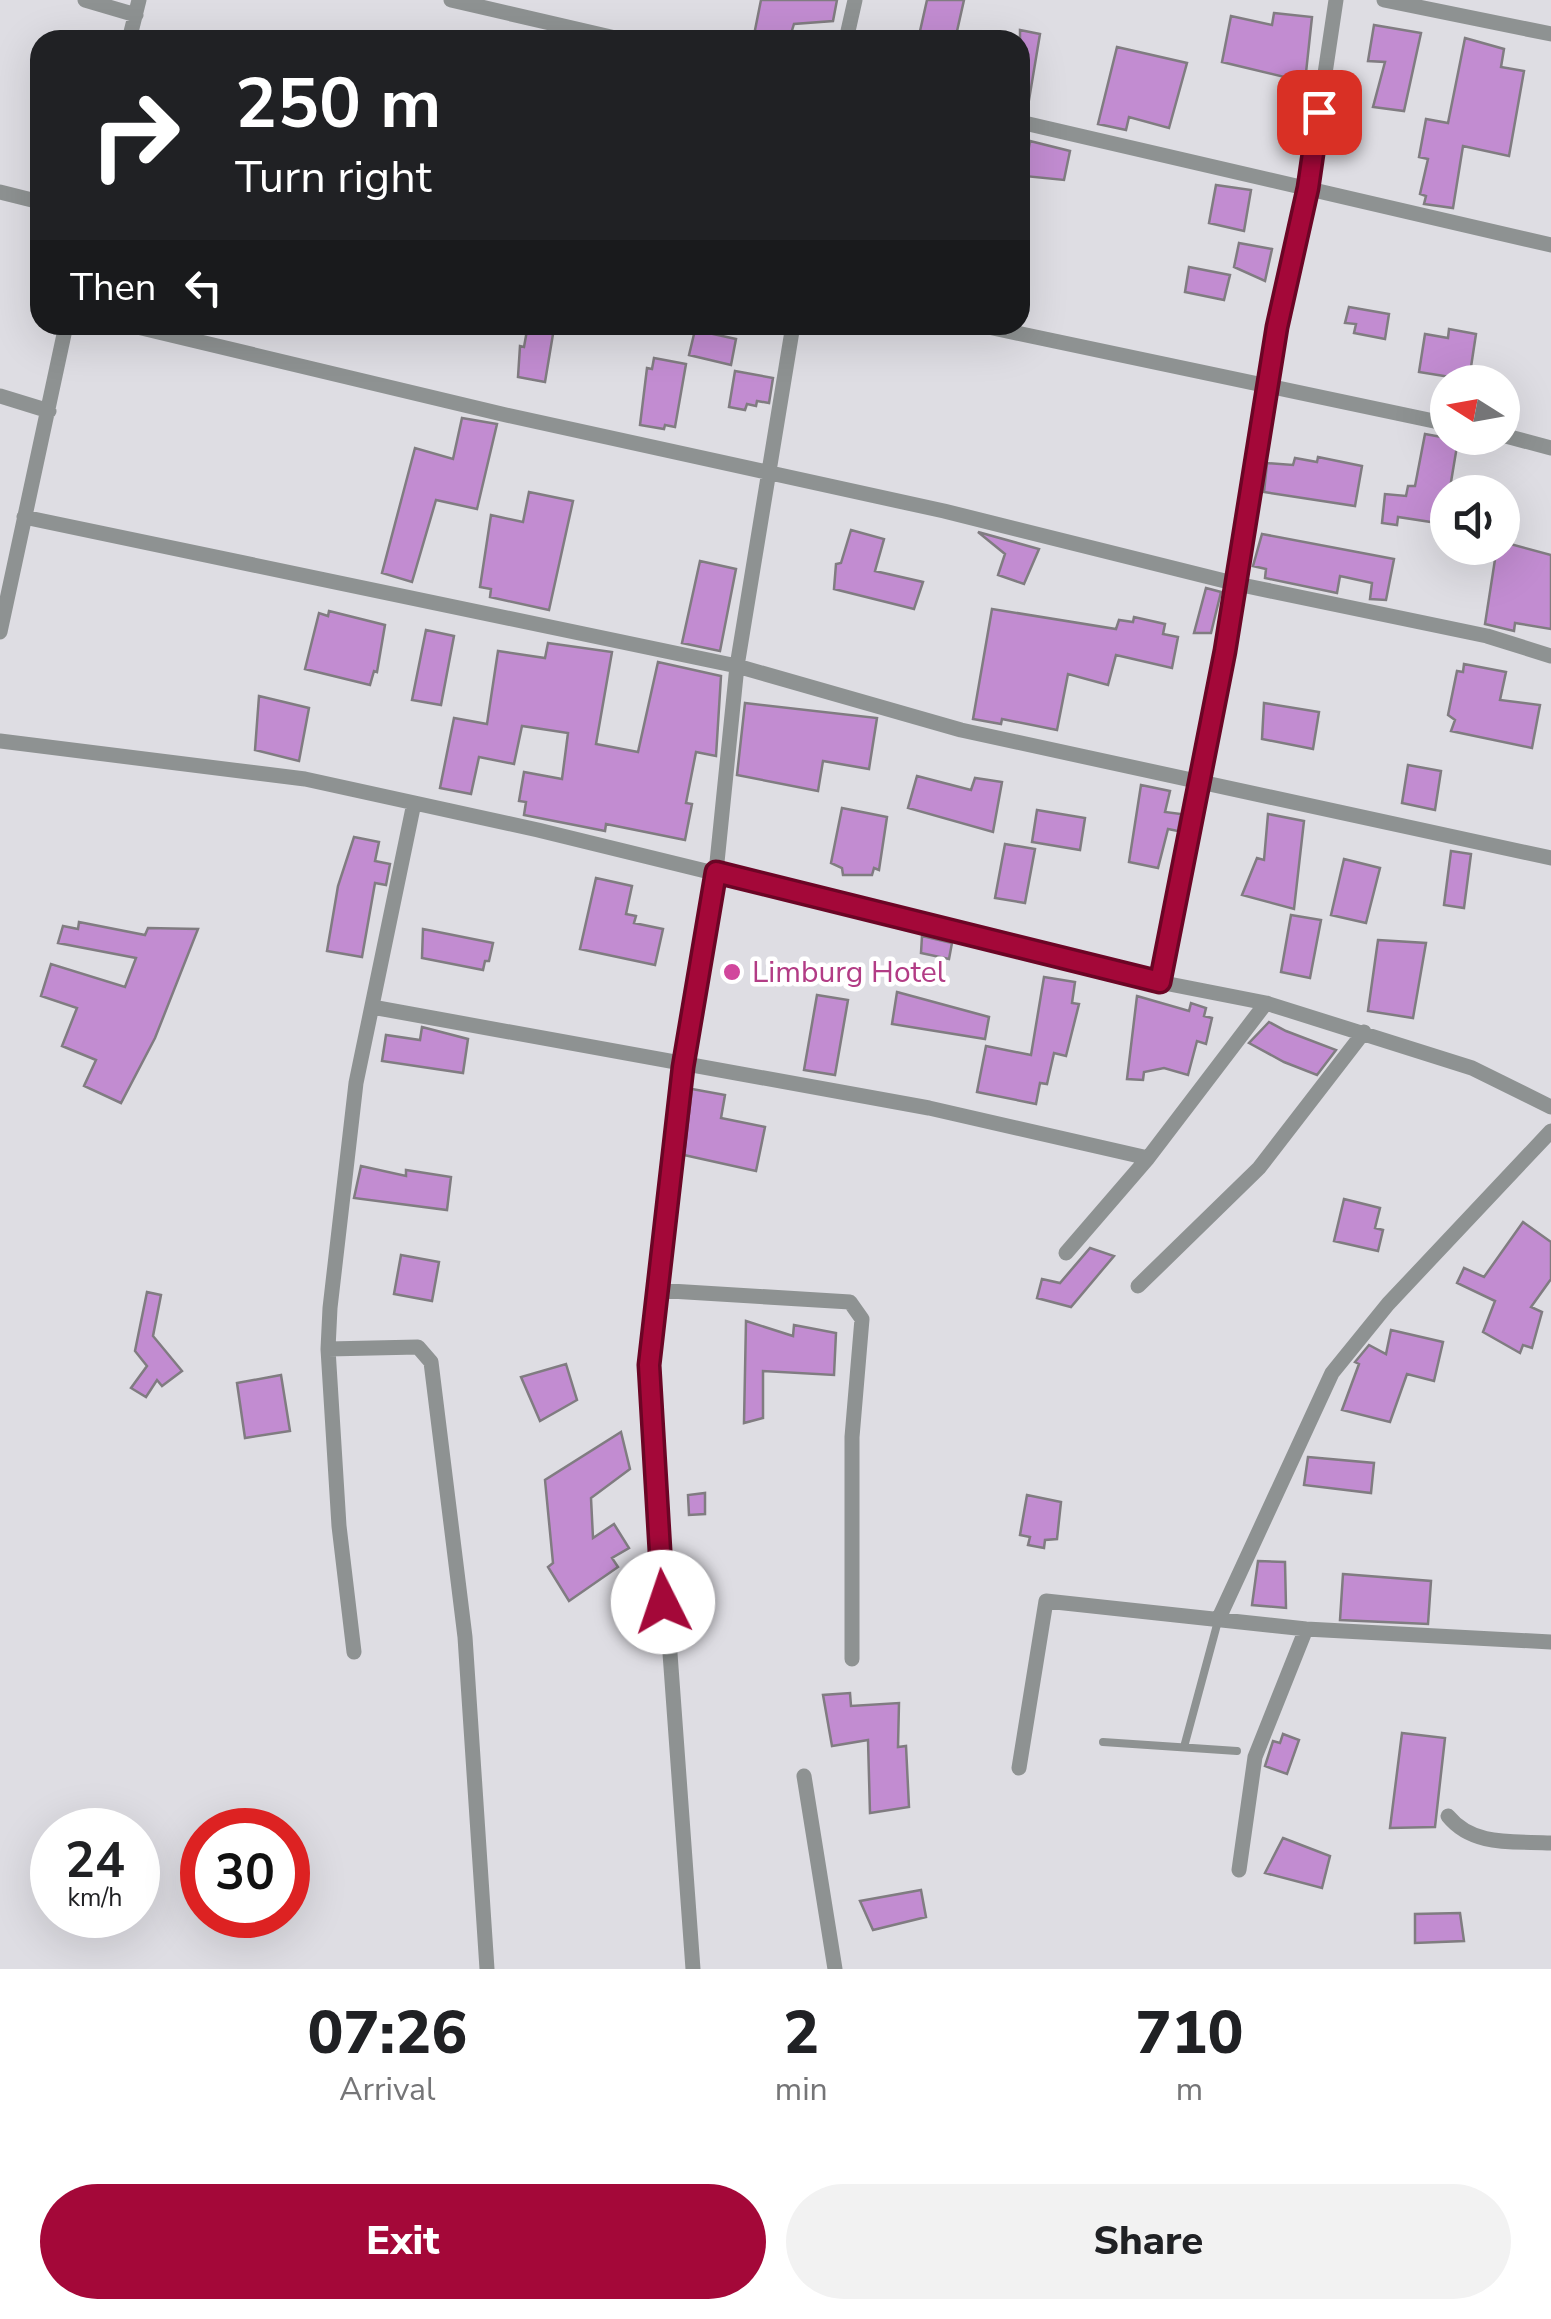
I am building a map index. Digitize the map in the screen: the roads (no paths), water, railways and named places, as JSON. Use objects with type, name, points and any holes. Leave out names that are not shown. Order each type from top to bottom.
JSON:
[{"type":"street","points":[[86,0],[137,8]]},
{"type":"street","points":[[451,0],[581,30]]},
{"type":"street","points":[[848,30],[855,0]]},
{"type":"street","points":[[1160,982],[1236,584],[1277,327],[1308,188],[1336,0]]},
{"type":"street","points":[[1384,0],[1551,34]]},
{"type":"street","points":[[1030,124],[1551,244]]},
{"type":"street","points":[[0,192],[30,200]]},
{"type":"street","points":[[1,620],[64,335]]},
{"type":"street","points":[[172,335],[1236,584],[1487,636],[1551,656]]},
{"type":"street","points":[[693,1969],[651,1446],[649,1365],[654,1290],[683,1067],[716,872],[737,666],[792,335]]},
{"type":"street","points":[[1024,335],[1430,420]]},
{"type":"street","points":[[0,396],[50,411]]},
{"type":"street","points":[[1520,440],[1551,448]]},
{"type":"street","points":[[24,517],[737,666],[960,730],[1551,858]]},
{"type":"street","points":[[0,741],[306,779],[716,872],[1160,982],[1266,1003],[1472,1068],[1551,1107]]},
{"type":"street","points":[[354,1652],[339,1526],[328,1350],[356,1084],[414,803]]},
{"type":"street","points":[[1066,1252],[1148,1158],[1266,1003]]},
{"type":"street","points":[[372,1006],[683,1067],[930,1108],[1148,1158]]},
{"type":"street","points":[[1138,1286],[1260,1168],[1364,1032]]},
{"type":"street","points":[[1218,1620],[1332,1372],[1388,1304],[1551,1131]]},
{"type":"street","points":[[654,1290],[850,1302],[859,1309],[862,1318],[852,1438],[852,1659]]},
{"type":"street","points":[[328,1350],[418,1347],[431,1362],[465,1637],[487,1969]]},
{"type":"street","points":[[1019,1768],[1046,1602],[1306,1628],[1551,1642]]},
{"type":"street","points":[[1239,1870],[1255,1757],[1306,1628]]},
{"type":"street","points":[[804,1776],[835,1969]]},
{"type":"street","points":[[1448,1816],[1468,1835],[1487,1840],[1551,1843]]},
{"type":"lane","points":[[1184,1748],[1218,1620]]},
{"type":"lane","points":[[1102,1742],[1237,1751]]},
{"type":"place","name":"Limburg Hotel","points":[[732,972]]}]
